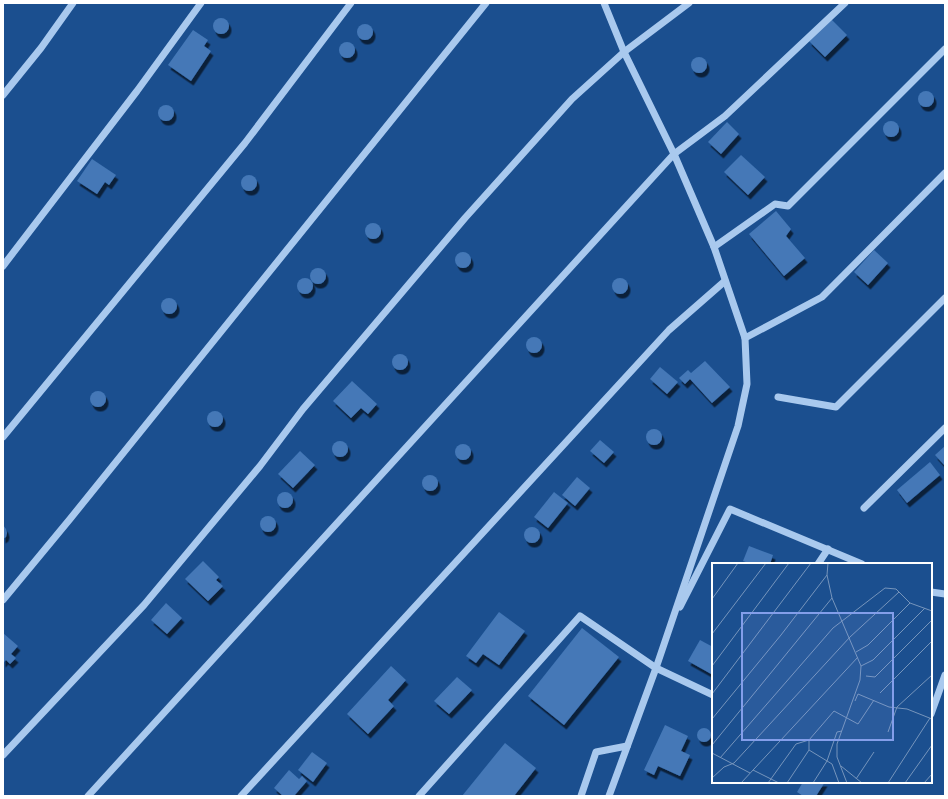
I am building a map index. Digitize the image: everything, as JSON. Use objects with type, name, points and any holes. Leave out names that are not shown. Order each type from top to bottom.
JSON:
[{"type":"street","points":[[3,95],[41,48],[73,3]]},
{"type":"street","points":[[3,266],[137,91],[201,3]]},
{"type":"street","points":[[3,438],[245,143],[351,3]]},
{"type":"street","points":[[3,600],[85,501],[486,3]]},
{"type":"street","points":[[604,3],[624,52],[674,154],[714,247],[745,338],[747,384],[738,426],[656,668],[609,796]]},
{"type":"street","points":[[3,755],[144,605],[260,466],[304,409],[465,218],[572,99],[624,52],[689,3]]},
{"type":"street","points":[[88,796],[674,154],[725,116],[845,3]]},
{"type":"street","points":[[714,247],[775,204],[788,206],[945,48]]},
{"type":"street","points":[[745,338],[822,297],[945,173]]},
{"type":"street","points":[[241,796],[669,330],[725,281]]},
{"type":"street","points":[[778,397],[836,407],[945,298]]},
{"type":"street","points":[[864,508],[945,428]]},
{"type":"street","points":[[669,630],[730,509],[860,563]]},
{"type":"street","points":[[819,563],[828,549]]},
{"type":"street","points":[[932,592],[945,594]]},
{"type":"street","points":[[419,796],[580,616],[656,668],[712,695]]},
{"type":"street","points":[[932,711],[945,675]]},
{"type":"street","points":[[581,796],[596,752],[627,746]]},
{"type":"building","points":[[221,18],[227,20],[229,26],[227,32],[221,34],[215,32],[213,26],[215,20]]},
{"type":"building","points":[[831,19],[847,35],[825,57],[809,41]]},
{"type":"building","points":[[365,24],[371,26],[373,32],[371,38],[365,40],[359,38],[357,32],[359,26]]},
{"type":"building","points":[[193,30],[208,40],[204,46],[211,51],[191,81],[168,65]]},
{"type":"building","points":[[347,42],[353,44],[355,50],[353,56],[347,58],[341,56],[339,50],[341,44]]},
{"type":"building","points":[[699,57],[705,59],[707,65],[705,71],[699,73],[693,71],[691,65],[693,59]]},
{"type":"building","points":[[926,91],[932,93],[934,99],[932,105],[926,107],[920,105],[918,99],[920,93]]},
{"type":"building","points":[[166,105],[172,107],[174,113],[172,119],[166,121],[160,119],[158,113],[160,107]]},
{"type":"building","points":[[891,121],[897,123],[899,129],[897,135],[891,137],[885,135],[883,129],[885,123]]},
{"type":"building","points":[[727,122],[739,134],[721,154],[708,142]]},
{"type":"building","points":[[741,155],[765,177],[748,195],[724,172]]},
{"type":"building","points":[[92,159],[116,175],[109,185],[105,182],[97,194],[77,181]]},
{"type":"building","points":[[249,175],[255,177],[257,183],[255,189],[249,191],[243,189],[241,183],[243,177]]},
{"type":"building","points":[[776,211],[791,229],[786,236],[805,258],[784,276],[749,234]]},
{"type":"building","points":[[373,223],[379,225],[381,231],[379,237],[373,239],[367,237],[365,231],[367,225]]},
{"type":"building","points":[[874,250],[888,263],[868,285],[854,272]]},
{"type":"building","points":[[463,252],[469,254],[471,260],[469,266],[463,268],[457,266],[455,260],[457,254]]},
{"type":"building","points":[[318,268],[324,270],[326,276],[324,282],[318,284],[312,282],[310,276],[312,270]]},
{"type":"building","points":[[305,278],[311,280],[313,286],[311,292],[305,294],[299,292],[297,286],[299,280]]},
{"type":"building","points":[[620,278],[626,280],[628,286],[626,292],[620,294],[614,292],[612,286],[614,280]]},
{"type":"building","points":[[169,298],[175,300],[177,306],[175,312],[169,314],[163,312],[161,306],[163,300]]},
{"type":"building","points":[[534,337],[540,339],[542,345],[540,351],[534,353],[528,351],[526,345],[528,339]]},
{"type":"building","points":[[400,354],[406,356],[408,362],[406,368],[400,370],[394,368],[392,362],[394,356]]},
{"type":"building","points":[[705,361],[730,387],[712,403],[690,379],[685,384],[679,378],[688,370],[691,373]]},
{"type":"building","points":[[660,367],[678,382],[667,394],[650,379]]},
{"type":"building","points":[[352,381],[377,404],[368,414],[361,408],[351,418],[333,401]]},
{"type":"building","points":[[98,391],[104,393],[106,399],[104,405],[98,407],[92,405],[90,399],[92,393]]},
{"type":"building","points":[[215,411],[221,413],[223,419],[221,425],[215,427],[209,425],[207,419],[209,413]]},
{"type":"building","points":[[654,429],[660,431],[662,437],[660,443],[654,445],[648,443],[646,437],[648,431]]},
{"type":"building","points":[[600,440],[614,452],[604,463],[590,451]]},
{"type":"building","points":[[340,441],[346,443],[348,449],[346,455],[340,457],[334,455],[332,449],[334,443]]},
{"type":"building","points":[[463,444],[469,446],[471,452],[469,458],[463,460],[457,458],[455,452],[457,446]]},
{"type":"building","points":[[945,446],[945,466],[935,455]]},
{"type":"building","points":[[300,451],[315,465],[293,488],[278,474]]},
{"type":"building","points":[[930,462],[940,475],[907,503],[897,490]]},
{"type":"building","points":[[430,475],[436,477],[438,483],[436,489],[430,491],[424,489],[422,483],[424,477]]},
{"type":"building","points":[[577,477],[590,488],[575,506],[562,495]]},
{"type":"building","points":[[285,492],[291,494],[293,500],[291,506],[285,508],[279,506],[277,500],[279,494]]},
{"type":"building","points":[[554,492],[568,503],[548,528],[534,517]]},
{"type":"building","points":[[268,516],[274,518],[276,524],[274,530],[268,532],[262,530],[260,524],[262,518]]},
{"type":"building","points":[[3,525],[7,533],[6,537],[3,539]]},
{"type":"building","points":[[532,527],[538,529],[540,535],[538,541],[532,543],[526,541],[524,535],[526,529]]},
{"type":"building","points":[[749,546],[773,555],[770,563],[748,563],[743,561]]},
{"type":"building","points":[[203,561],[219,577],[216,580],[223,586],[208,601],[185,579]]},
{"type":"building","points":[[166,603],[182,618],[167,634],[151,620]]},
{"type":"building","points":[[499,612],[525,631],[499,665],[483,654],[476,663],[466,656]]},
{"type":"building","points":[[582,628],[619,657],[564,725],[528,696]]},
{"type":"building","points":[[3,633],[18,646],[11,654],[16,658],[10,664],[6,660],[3,663]]},
{"type":"building","points":[[700,640],[712,646],[712,674],[688,661]]},
{"type":"building","points":[[391,666],[406,680],[388,700],[394,706],[368,734],[347,714]]},
{"type":"building","points":[[457,677],[472,690],[449,714],[434,701]]},
{"type":"building","points":[[665,725],[688,736],[681,751],[690,755],[680,776],[658,766],[654,775],[644,770]]},
{"type":"building","points":[[704,728],[709,730],[711,735],[709,740],[704,742],[699,740],[697,735],[699,730]]},
{"type":"building","points":[[505,743],[536,768],[514,796],[462,796]]},
{"type":"building","points":[[312,752],[327,763],[313,782],[298,770]]},
{"type":"building","points":[[289,770],[299,779],[302,776],[307,781],[294,796],[283,796],[274,788]]},
{"type":"building","points":[[802,783],[824,783],[816,796],[803,796],[797,792]]}]
